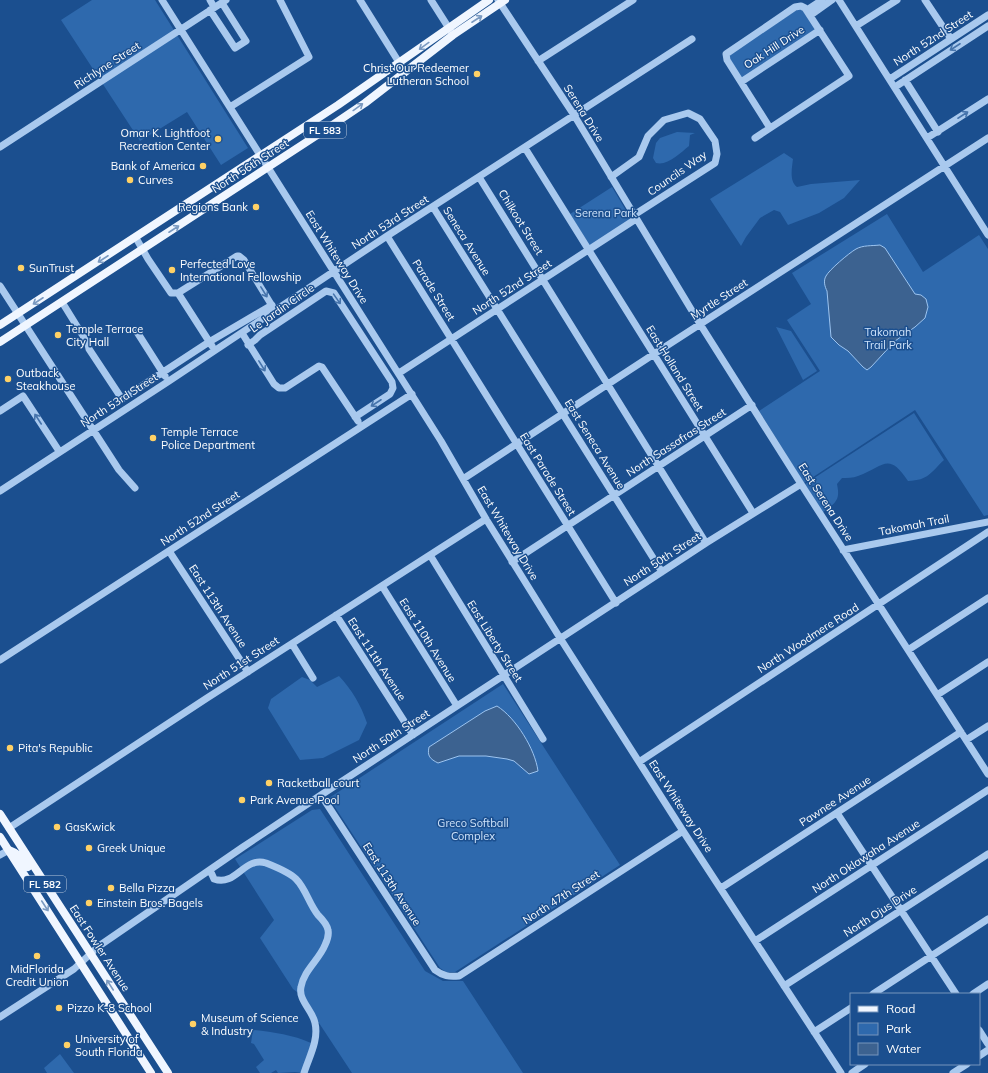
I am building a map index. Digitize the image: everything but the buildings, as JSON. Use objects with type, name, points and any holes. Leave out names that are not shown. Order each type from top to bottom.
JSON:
[{"type":"main road","name":"North 56th Street","points":[[0,342],[227,195],[365,103],[405,72],[489,0]]},
{"type":"main road","name":"North 56th Street","points":[[0,325],[318,119],[400,63],[501,1]]},
{"type":"main road","points":[[318,119],[325,130]]},
{"type":"main road","points":[[220,183],[227,195]]},
{"type":"main road","points":[[211,188],[219,200]]},
{"type":"main road","points":[[144,232],[151,244]]},
{"type":"main road","name":"East Fowler Avenue","points":[[0,814],[168,1073]]},
{"type":"main road","points":[[0,824],[9,828]]},
{"type":"main road","name":"FL 582","points":[[0,837],[151,1073]]},
{"type":"main road","points":[[8,850],[16,852],[22,858],[41,887],[65,914]]},
{"type":"street","name":"East Whiteway Drive","points":[[162,0],[412,394],[512,562],[560,638],[840,1073]]},
{"type":"street","points":[[210,0],[212,9],[235,48],[246,41],[224,1]]},
{"type":"street","points":[[230,108],[309,57],[280,0]]},
{"type":"street","points":[[360,0],[405,72]]},
{"type":"street","points":[[431,0],[451,32]]},
{"type":"street","points":[[538,61],[633,0]]},
{"type":"street","points":[[809,13],[822,0]]},
{"type":"street","points":[[809,13],[832,0]]},
{"type":"street","points":[[839,0],[988,235]]},
{"type":"street","points":[[856,26],[897,0]]},
{"type":"street","points":[[925,0],[951,39]]},
{"type":"street","name":"Richlyne Street","points":[[0,148],[224,1]]},
{"type":"street","name":"Serena Drive","points":[[501,1],[574,115],[648,239]]},
{"type":"street","points":[[755,138],[849,76],[809,13],[801,6],[796,7],[726,54],[727,60],[770,128]]},
{"type":"street","name":"North 52nd Street","points":[[890,79],[988,15]]},
{"type":"street","points":[[895,87],[988,26]]},
{"type":"street","name":"Oak Hill Drive","points":[[741,82],[820,30]]},
{"type":"street","name":"North 53rd Street","points":[[0,491],[59,451],[242,333],[274,308],[334,272],[387,236],[692,39]]},
{"type":"street","points":[[905,80],[938,132]]},
{"type":"street","points":[[927,138],[988,99]]},
{"type":"street","name":"Councils Way","points":[[611,177],[639,157],[648,136],[664,120],[688,113],[700,119],[715,141],[718,154],[715,163],[635,217]]},
{"type":"street","name":"Myrtle Street","points":[[463,479],[988,138]]},
{"type":"street","name":"East Holland Street","points":[[524,148],[754,513]]},
{"type":"street","name":"Chilkoot Street","points":[[479,177],[706,543]]},
{"type":"street","name":"Seneca Avenue","points":[[433,207],[509,328]]},
{"type":"street","name":"North 52nd Street","points":[[398,374],[589,250],[635,217]]},
{"type":"street","name":"Parade Street","points":[[387,236],[463,356]]},
{"type":"street","points":[[62,302],[88,344],[89,350],[122,399],[210,342],[274,308],[240,256],[236,256],[178,293],[171,293],[136,238]]},
{"type":"street","name":"East Serena Drive","points":[[648,239],[801,484],[988,774]]},
{"type":"street","points":[[0,286],[119,470],[135,488]]},
{"type":"street","name":"Le Jardin Circle","points":[[248,344],[326,291],[334,293],[392,382],[393,388],[390,394],[356,417]]},
{"type":"street","points":[[178,293],[215,351]]},
{"type":"street","name":"East Seneca Avenue","points":[[509,328],[662,572]]},
{"type":"street","points":[[137,332],[169,381]]},
{"type":"street","name":"Le Jardin Circle","points":[[242,333],[274,384],[279,388],[285,388],[319,366],[322,367],[362,426]]},
{"type":"street","name":"East Parade Street","points":[[463,356],[516,444],[616,602]]},
{"type":"street","name":"North 52nd Street","points":[[0,660],[412,394]]},
{"type":"street","points":[[0,411],[23,396],[59,451]]},
{"type":"street","name":"North Sassafras Street","points":[[512,562],[752,405]]},
{"type":"street","name":"North 50th Street","points":[[0,1017],[82,963],[90,954],[321,795],[706,543],[801,484]]},
{"type":"street","name":"North 51st Street","points":[[9,828],[486,519]]},
{"type":"street","name":"Takomah Trail","points":[[844,550],[988,522]]},
{"type":"street","name":"North Woodmere Road","points":[[639,762],[988,532]]},
{"type":"street","name":"East 113th Avenue","points":[[169,551],[248,672]]},
{"type":"street","name":"East Liberty Street","points":[[430,556],[542,738]]},
{"type":"street","name":"East 110th Avenue","points":[[382,586],[457,706]]},
{"type":"street","points":[[908,650],[988,598]]},
{"type":"street","name":"East 111th Avenue","points":[[336,615],[413,735]]},
{"type":"street","points":[[292,644],[313,678]]},
{"type":"street","points":[[937,695],[988,662]]},
{"type":"street","points":[[966,740],[988,726]]},
{"type":"street","name":"Pawnee Avenue","points":[[721,888],[961,732]]},
{"type":"street","name":"North Oklawaha Avenue","points":[[755,941],[988,790]]},
{"type":"street","name":"East 113th Avenue","points":[[321,795],[435,970],[450,977]]},
{"type":"street","points":[[837,813],[955,993]]},
{"type":"street","name":"North 47th Street","points":[[450,977],[459,976],[683,831]]},
{"type":"street","points":[[0,855],[8,850]]},
{"type":"street","name":"North Ojus Drive","points":[[784,986],[988,854]]},
{"type":"street","points":[[210,870],[214,879],[219,881],[226,880],[233,877],[246,866],[256,862],[265,863],[292,875],[302,885],[310,903],[328,929],[328,937],[325,946],[309,970],[300,988],[301,994],[315,1021],[316,1032],[315,1042],[304,1073]]},
{"type":"street","points":[[875,993],[988,919]]},
{"type":"street","points":[[974,993],[988,984]]},
{"type":"street","points":[[814,1032],[850,1009]]},
{"type":"street","points":[[980,1032],[988,1044]]},
{"type":"street","points":[[852,1073],[864,1065]]},
{"type":"street","points":[[953,1073],[965,1065]]},
{"type":"green space","points":[[92,0],[155,0],[248,148],[221,165],[187,112],[140,141],[61,20]]},
{"type":"green space","points":[[800,9],[803,11],[815,30],[742,78],[727,55]]},
{"type":"green space","points":[[677,132],[695,133],[690,135],[689,146],[678,155],[665,163],[656,163],[653,158],[656,143],[660,138]]},
{"type":"green space","points":[[784,153],[793,159],[792,178],[797,187],[811,184],[860,180],[844,198],[819,213],[788,225],[780,212],[774,210],[760,218],[741,246],[710,199]]},
{"type":"green space","name":"Serena Park","points":[[612,187],[631,219],[590,246],[570,214]]},
{"type":"green space","name":"Takomah Trail Park","points":[[887,214],[923,272],[979,235],[988,249],[988,515],[984,516],[915,410],[804,483],[759,411],[820,371],[787,320],[811,304],[792,273]]},
{"type":"green space","points":[[776,327],[791,331],[817,371],[803,380]]},
{"type":"green space","points":[[914,413],[944,460],[929,475],[921,479],[908,481],[895,466],[890,464],[885,464],[856,477],[842,478],[837,484],[837,499],[834,504],[823,513],[805,484]]},
{"type":"green space","points":[[339,676],[356,698],[367,723],[359,740],[323,758],[300,760],[268,708],[271,699],[302,677],[310,680],[317,687]]},
{"type":"green space","name":"Greco Softball Complex","points":[[503,684],[620,865],[455,972],[446,972],[440,968],[329,798]]},
{"type":"green space","points":[[320,809],[425,971],[443,981],[463,981],[523,1073],[352,1073],[319,1023],[305,998],[293,989],[260,938],[274,920],[235,859],[312,810]]},
{"type":"green space","points":[[253,1030],[283,1034],[311,1043],[303,1073],[278,1073],[276,1070],[271,1073],[260,1073],[256,1067],[264,1060],[254,1044],[251,1043]]},
{"type":"green space","points":[[60,1054],[74,1073],[47,1073],[44,1068]]},
{"type":"water","points":[[880,245],[885,248],[915,294],[921,295],[926,299],[928,307],[925,318],[895,341],[867,370],[831,337],[825,280],[828,273],[835,266],[856,249],[865,246]]},
{"type":"water","points":[[497,706],[511,718],[524,735],[533,753],[538,771],[529,774],[514,761],[486,756],[459,756],[438,763],[430,757],[428,753],[429,747],[485,711]]},
{"type":"place","name":"Christ Our Redeemer Lutheran School","points":[[477,74]]},
{"type":"place","name":"Omar K. Lightfoot Recreation Center","points":[[218,139]]},
{"type":"place","name":"Bank of America","points":[[203,166]]},
{"type":"place","name":"Curves","points":[[130,180]]},
{"type":"place","name":"Regions Bank","points":[[256,207]]},
{"type":"place","name":"SunTrust","points":[[21,268]]},
{"type":"place","name":"Perfected Love International Fellowship","points":[[172,270]]},
{"type":"place","name":"Temple Terrace City Hall","points":[[58,335]]},
{"type":"place","name":"Outback Steakhouse","points":[[8,379]]},
{"type":"place","name":"Temple Terrace Police Department","points":[[153,438]]},
{"type":"place","name":"Pita's Republic","points":[[10,748]]},
{"type":"place","name":"Racketball court","points":[[269,783]]},
{"type":"place","name":"Park Avenue Pool","points":[[242,800]]},
{"type":"place","name":"GasKwick","points":[[57,827]]},
{"type":"place","name":"Greek Unique","points":[[89,848]]},
{"type":"place","name":"Bella Pizza","points":[[111,888]]},
{"type":"place","name":"Einstein Bros. Bagels","points":[[89,903]]},
{"type":"place","name":"MidFlorida Credit Union","points":[[37,956]]},
{"type":"place","name":"Pizzo K-8 School","points":[[59,1008]]},
{"type":"place","name":"Museum of Science & Industry","points":[[193,1024]]},
{"type":"place","name":"University of South Florida","points":[[67,1045]]}]
